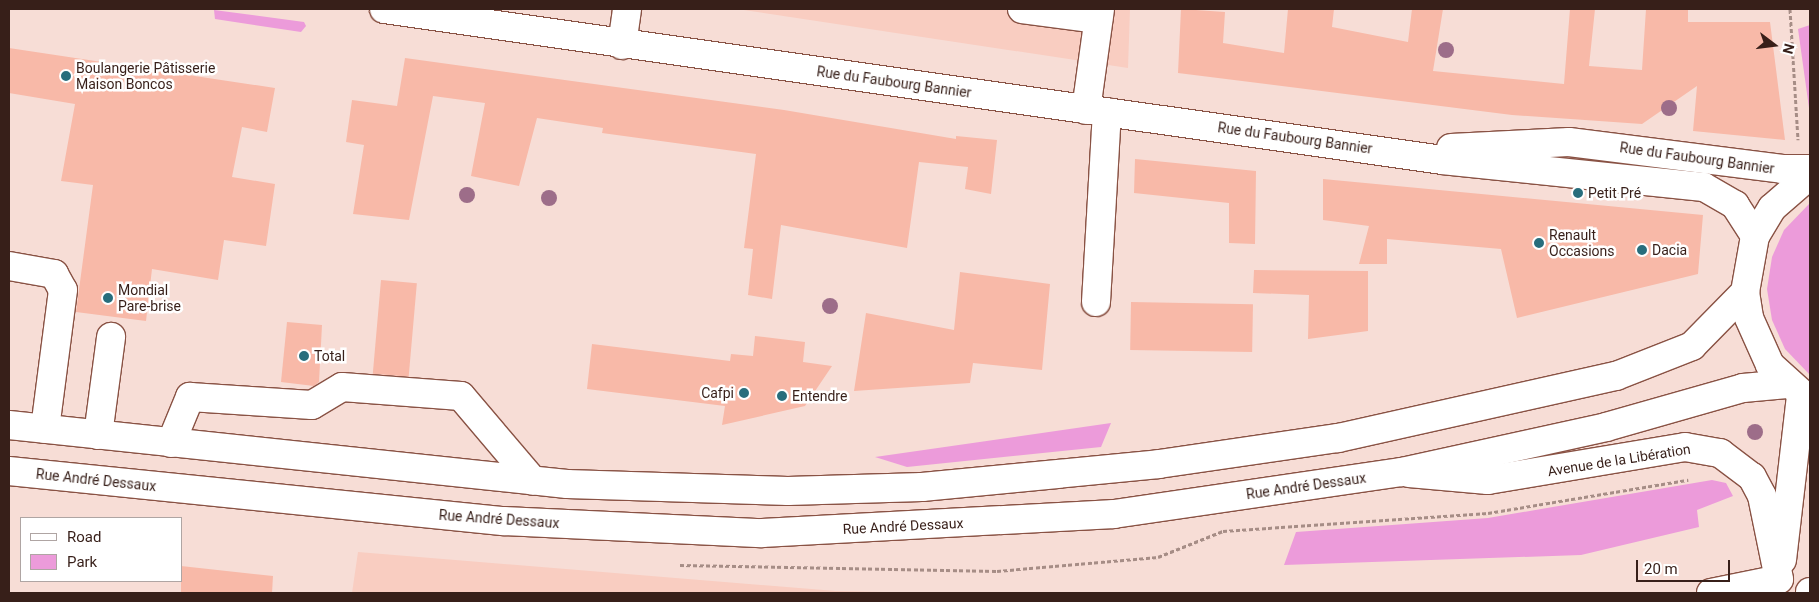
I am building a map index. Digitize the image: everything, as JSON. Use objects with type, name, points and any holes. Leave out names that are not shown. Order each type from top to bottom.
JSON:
[{"type":"main road","name":"Rue du Faubourg Bannier","points":[[384,9],[1096,111],[1405,153],[1704,186],[1735,205],[1755,236]]},
{"type":"main road","points":[[622,44],[627,9]]},
{"type":"main road","points":[[1022,9],[1099,14],[1096,111],[1096,302]]},
{"type":"main road","name":"Rue du Faubourg Bannier","points":[[1405,153],[1569,142],[1782,169],[1802,159]]},
{"type":"main road","points":[[1711,593],[1780,586],[1799,393],[1757,342],[1745,292],[1755,236],[1772,208],[1810,175]]},
{"type":"main road","points":[[9,266],[54,274],[63,290],[45,429]]},
{"type":"main road","points":[[9,425],[533,481],[720,490],[922,487],[1159,464],[1338,438],[1616,376],[1678,355],[1703,338],[1745,292]]},
{"type":"main road","points":[[98,435],[111,337]]},
{"type":"main road","points":[[165,442],[190,397],[312,405],[342,388],[461,396],[533,481]]},
{"type":"main road","name":"Rue André Dessaux","points":[[9,471],[504,521],[762,534],[1114,514],[1402,472],[1606,427],[1743,388],[1799,393]]},
{"type":"main road","points":[[9,442],[165,442]]},
{"type":"main road","name":"Avenue de la Libération","points":[[1402,472],[1488,480],[1698,446],[1720,453],[1752,477],[1762,496],[1780,586]]},
{"type":"path","points":[[1790,9],[1802,159]]},
{"type":"path","points":[[680,565],[934,566],[997,571],[1158,556],[1222,531],[1488,513],[1698,477]]},
{"type":"shaded area","points":[[737,9],[1130,9],[1128,68]]},
{"type":"shaded area","points":[[358,552],[836,591],[932,593],[352,593]]},
{"type":"green space","points":[[214,10],[304,22],[306,26],[301,32],[215,19]]},
{"type":"green space","points":[[1810,25],[1810,115],[1798,29]]},
{"type":"green space","points":[[1810,203],[1810,375],[1785,349],[1772,320],[1767,289],[1772,257],[1784,230]]},
{"type":"green space","points":[[1111,423],[1101,447],[907,467],[875,457]]},
{"type":"green space","points":[[1712,480],[1726,483],[1733,496],[1697,510],[1699,527],[1581,555],[1284,565],[1296,532],[1488,518]]},
{"type":"building","points":[[1181,9],[1225,12],[1223,43],[1284,53],[1288,9],[1334,9],[1332,27],[1408,42],[1412,9],[1443,9],[1433,71],[1564,84],[1570,9],[1595,9],[1589,66],[1642,70],[1646,9],[1688,9],[1688,22],[1770,22],[1785,140],[1693,131],[1697,86],[1642,124],[1512,115],[1178,73]]},
{"type":"building","points":[[9,48],[275,88],[267,132],[242,127],[232,177],[275,184],[266,246],[224,240],[218,280],[152,269],[146,321],[76,312],[93,185],[61,181],[75,104],[9,93]]},
{"type":"building","points":[[405,58],[784,110],[956,139],[956,136],[997,140],[991,194],[965,189],[968,167],[919,162],[907,248],[781,225],[772,299],[748,295],[753,249],[744,248],[756,154],[602,133],[603,128],[537,118],[519,186],[471,176],[485,103],[433,96],[409,220],[353,214],[364,145],[346,142],[352,100],[397,106]]},
{"type":"building","points":[[1135,159],[1256,171],[1255,244],[1229,243],[1229,203],[1134,193]]},
{"type":"building","points":[[1323,179],[1703,215],[1698,274],[1517,318],[1501,249],[1387,239],[1387,264],[1359,264],[1369,226],[1323,220]]},
{"type":"building","points":[[1254,270],[1368,271],[1368,331],[1308,339],[1309,295],[1253,293]]},
{"type":"building","points":[[960,272],[1050,284],[1042,370],[973,363],[970,383],[854,391],[866,313],[954,330]]},
{"type":"building","points":[[381,280],[417,283],[409,377],[373,374]]},
{"type":"building","points":[[1131,302],[1253,304],[1252,352],[1130,350]]},
{"type":"building","points":[[287,322],[322,325],[319,382],[314,386],[281,382]]},
{"type":"building","points":[[755,336],[805,342],[803,362],[832,366],[805,406],[722,425],[725,406],[587,389],[592,344],[730,361],[731,354],[753,356]]},
{"type":"building","points":[[182,566],[273,576],[272,593],[181,593]]},
{"type":"place","name":"Boulangerie Pâtisserie Maison Boncos","points":[[66,76]]},
{"type":"place","name":"Petit Pré","points":[[1578,193]]},
{"type":"place","name":"Renault Occasions","points":[[1539,243]]},
{"type":"place","name":"Dacia","points":[[1642,250]]},
{"type":"place","name":"Mondial Pare-brise","points":[[108,298]]},
{"type":"place","name":"Total","points":[[304,356]]},
{"type":"place","name":"Cafpi","points":[[744,393]]},
{"type":"place","name":"Entendre","points":[[782,396]]}]
